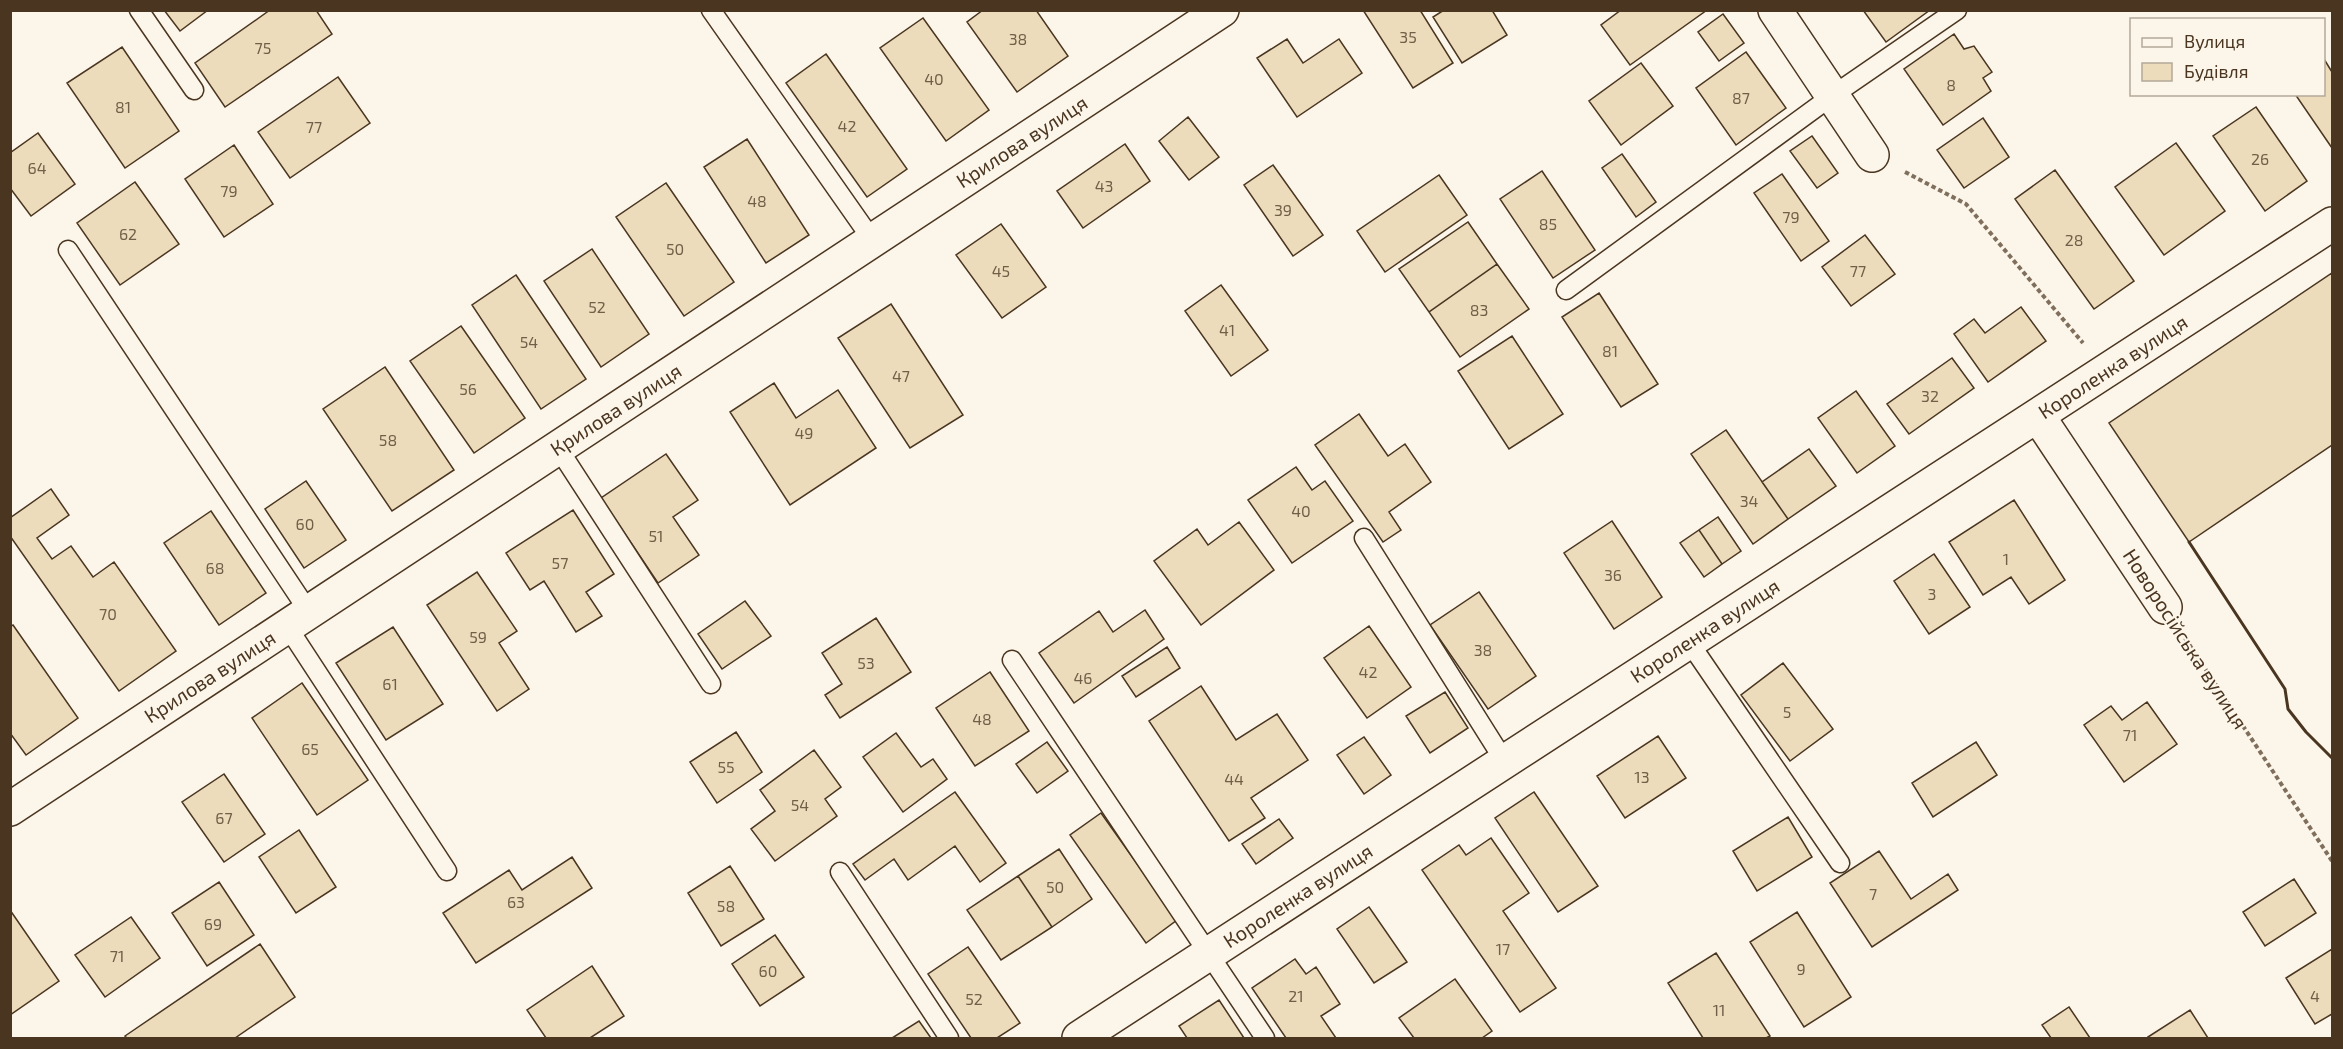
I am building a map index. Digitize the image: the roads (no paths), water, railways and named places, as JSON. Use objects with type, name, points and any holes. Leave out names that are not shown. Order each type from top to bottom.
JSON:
[{"type":"street","name":"Крилова вулиця","points":[[10,809],[1222,10]]},
{"type":"street","points":[[1775,10],[1872,155]]},
{"type":"street","name":"Короленка вулиця","points":[[1079,1038],[2332,224]]},
{"type":"street","name":"Новоросійська вулиця","points":[[2038,416],[2165,607]]},
{"type":"lane","points":[[139,10],[194,90]]},
{"type":"lane","points":[[711,10],[873,241]]},
{"type":"lane","points":[[1566,290],[1832,96],[1957,10]]},
{"type":"lane","points":[[68,250],[298,619],[447,871]]},
{"type":"lane","points":[[558,448],[711,684]]},
{"type":"lane","points":[[1364,538],[1504,762]]},
{"type":"lane","points":[[1689,642],[1840,863]]},
{"type":"lane","points":[[1012,660],[1265,1038]]},
{"type":"lane","points":[[840,872],[949,1038]]}]
